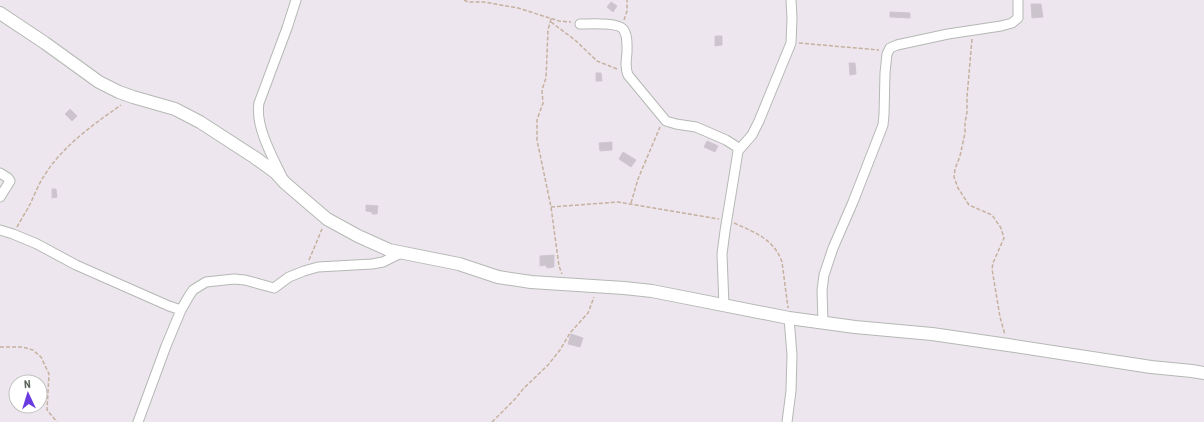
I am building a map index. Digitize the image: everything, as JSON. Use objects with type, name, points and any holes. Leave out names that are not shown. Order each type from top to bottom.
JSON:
[{"type":"street","points":[[285,183],[266,143],[258,110],[259,103],[296,0]]},
{"type":"street","points":[[738,151],[750,139],[759,121],[791,43],[791,0]]},
{"type":"street","points":[[823,322],[822,290],[824,275],[833,248],[853,202],[883,125],[885,73],[888,51],[897,45],[948,34],[1013,23],[1018,18],[1018,0]]},
{"type":"street","points":[[0,13],[46,43],[99,82],[119,92],[174,109],[200,122],[275,172],[285,183],[327,219],[389,250],[459,264],[498,277],[531,282],[652,291],[789,318],[1008,344],[1151,368],[1204,373]]},
{"type":"street","points":[[580,24],[615,25],[624,31],[626,42],[626,67],[628,75],[666,121],[691,125],[734,144],[737,147],[738,151],[726,220],[722,254],[724,306]]},
{"type":"street","points":[[0,172],[10,181],[0,198]]},
{"type":"street","points":[[0,230],[37,244],[76,265],[181,310]]},
{"type":"street","points":[[138,422],[181,310],[193,290],[211,280],[240,279],[274,288],[290,277],[318,267],[372,264],[383,262],[401,253]]},
{"type":"street","points":[[787,422],[791,391],[792,356],[789,318]]},
{"type":"path","points":[[464,0],[468,2],[484,2],[518,8],[551,19],[580,24]]},
{"type":"path","points":[[620,27],[627,11],[627,0]]},
{"type":"path","points":[[551,19],[548,30],[546,78],[542,90],[543,103],[537,120],[537,140],[551,207],[559,266],[568,285]]},
{"type":"path","points":[[551,22],[575,40],[597,61],[612,66],[628,75]]},
{"type":"path","points":[[972,30],[973,40],[965,133],[960,156],[954,172],[954,177],[958,188],[969,205],[992,215],[1002,231],[1004,238],[992,269],[1000,317],[1008,344]]},
{"type":"path","points":[[791,43],[888,51]]},
{"type":"path","points":[[13,234],[39,184],[55,160],[102,119],[133,97]]},
{"type":"path","points":[[631,203],[638,179],[663,118]]},
{"type":"path","points":[[551,207],[602,202],[631,203],[726,220],[761,235],[772,246],[782,262],[789,318]]},
{"type":"path","points":[[304,271],[327,219]]},
{"type":"path","points":[[492,422],[548,365],[560,350],[570,333],[588,313],[595,294],[600,287]]},
{"type":"path","points":[[0,347],[22,346],[33,350],[41,357],[49,374],[47,410],[57,422]]},
{"type":"building","points":[[611,2],[617,6],[613,12],[607,7]]},
{"type":"building","points":[[1031,4],[1041,4],[1043,17],[1032,18]]},
{"type":"building","points":[[890,12],[910,13],[910,18],[890,17]]},
{"type":"building","points":[[715,36],[722,36],[722,45],[715,46]]},
{"type":"building","points":[[849,63],[855,63],[856,74],[850,75]]},
{"type":"building","points":[[596,73],[601,73],[602,81],[596,81]]},
{"type":"building","points":[[70,109],[77,116],[72,121],[65,114]]},
{"type":"building","points":[[707,141],[718,146],[715,152],[704,147]]},
{"type":"building","points":[[612,142],[612,150],[600,151],[599,143]]},
{"type":"building","points":[[623,152],[636,160],[631,167],[619,159]]},
{"type":"building","points":[[52,189],[56,189],[57,197],[52,198]]},
{"type":"building","points":[[366,205],[378,206],[377,214],[372,214],[372,212],[366,211]]},
{"type":"building","points":[[554,255],[554,267],[547,268],[546,265],[540,266],[540,256]]},
{"type":"building","points":[[571,334],[583,338],[580,347],[568,344]]}]
